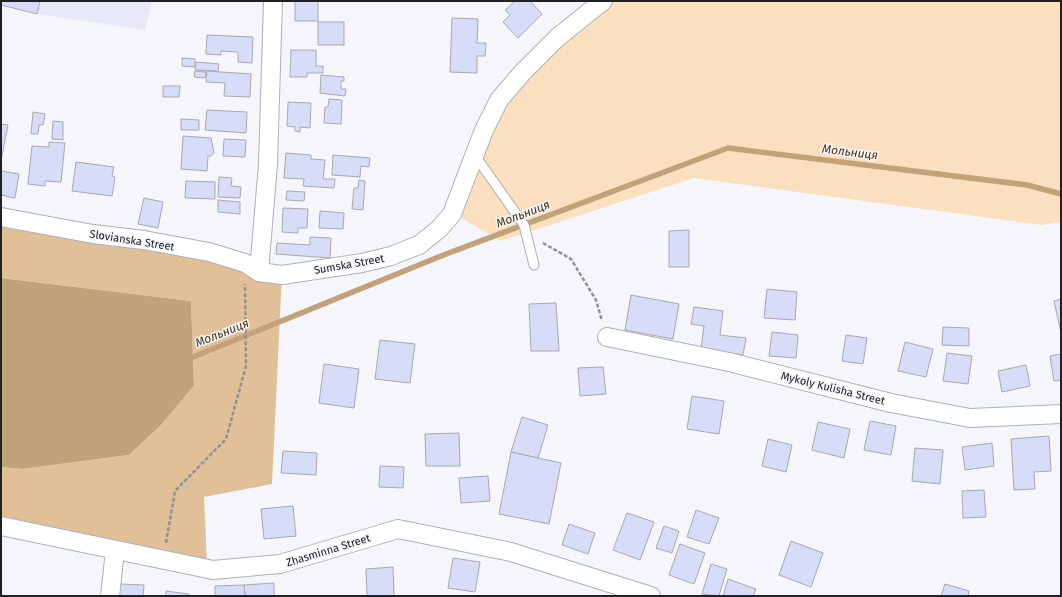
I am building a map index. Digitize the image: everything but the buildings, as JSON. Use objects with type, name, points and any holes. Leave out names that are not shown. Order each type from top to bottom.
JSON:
[{"type":"street","points":[[252,268],[268,164],[273,1]]},
{"type":"street","name":"Sumska Street","points":[[252,268],[282,275],[362,263],[391,256],[419,245],[439,229],[452,214],[474,154],[499,100],[522,73],[558,37],[603,1]]},
{"type":"street","name":"Slovianska Street","points":[[1,217],[93,234],[144,240],[209,252],[252,268]]},
{"type":"street","name":"Mykoly Kulisha Street","points":[[607,337],[729,362],[891,403],[970,418],[1061,414]]},
{"type":"street","name":"Zhasminna Street","points":[[1,526],[163,561],[213,570],[280,564],[398,529],[511,552],[651,596]]},
{"type":"street","points":[[110,596],[115,551]]},
{"type":"lane","points":[[474,154],[524,225],[534,265]]},
{"type":"path","points":[[527,234],[571,259],[596,300],[607,337]]},
{"type":"path","points":[[163,561],[175,491],[226,439],[246,366],[244,336],[252,268]]},
{"type":"shaded area","points":[[1,1],[152,1],[145,30],[37,14],[1,5]]},
{"type":"shaded area","points":[[602,1],[1061,1],[1061,222],[1042,225],[694,178],[501,241],[452,213],[499,100]]},
{"type":"shaded area","points":[[1,216],[282,274],[272,484],[204,497],[207,565],[1,528],[1,467],[22,469],[129,455],[161,425],[194,384],[191,301],[1,278]]},
{"type":"shaded area","points":[[1,278],[191,301],[194,385],[161,425],[129,455],[22,469],[1,467]]},
{"type":"waterway","name":"Мольниця","points":[[186,357],[193,357],[446,254],[728,148],[1027,185],[1061,194]]}]
